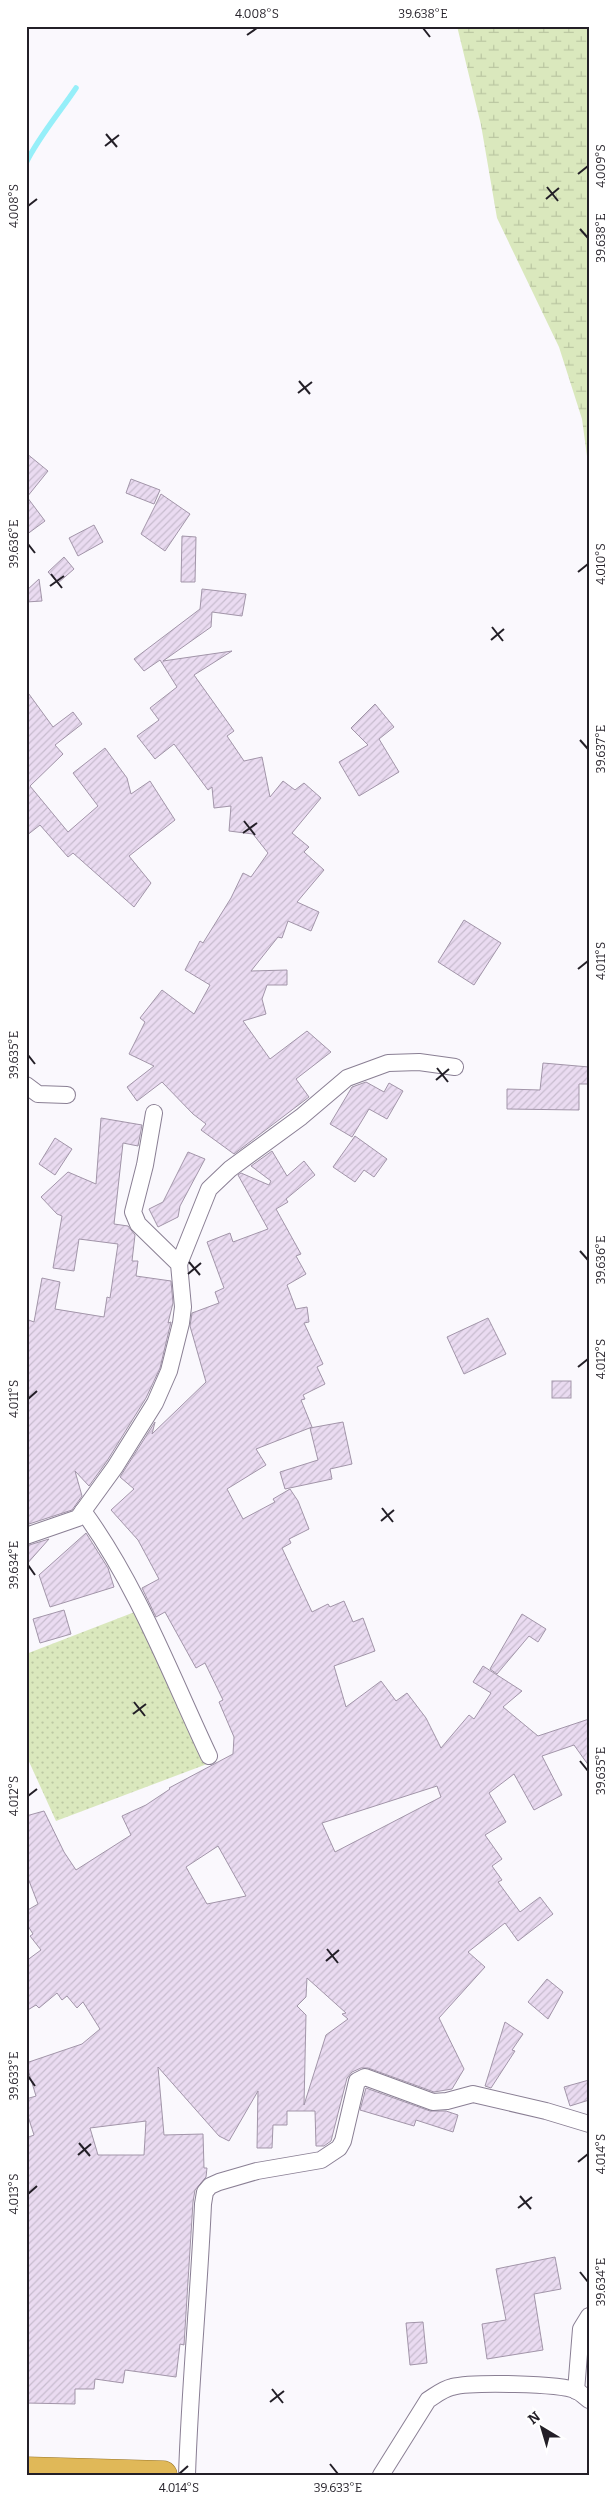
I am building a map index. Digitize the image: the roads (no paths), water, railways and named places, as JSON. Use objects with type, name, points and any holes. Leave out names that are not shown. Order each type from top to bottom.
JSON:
[{"type":"highway","points":[[26,2471],[163,2475]]},
{"type":"street","points":[[26,1536],[78,1518],[138,1432],[155,1403],[169,1371],[176,1347],[183,1308],[179,1264],[208,1189],[230,1169],[302,1116],[348,1078],[388,1063],[419,1062],[455,1067]]},
{"type":"street","points":[[26,1085],[38,1094],[67,1095]]},
{"type":"street","points":[[154,1113],[145,1165],[133,1212],[138,1224],[179,1264]]},
{"type":"street","points":[[83,1511],[100,1534],[131,1589],[209,1756]]},
{"type":"street","points":[[187,2475],[189,2413],[198,2312],[203,2204],[205,2192],[210,2186],[256,2171],[321,2160],[331,2155],[339,2148],[342,2142],[357,2081],[360,2077],[375,2080],[433,2102],[447,2101],[473,2094],[546,2111],[589,2124]]},
{"type":"street","points":[[381,2475],[420,2411],[428,2400],[438,2392],[453,2387],[480,2385],[540,2386],[582,2396],[581,2329],[589,2316]]},
{"type":"waterway","points":[[26,163],[76,88]]}]
